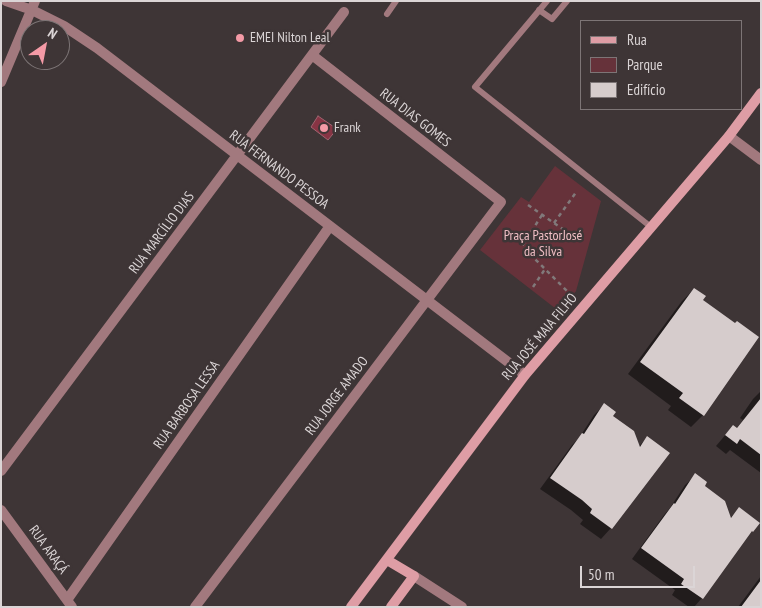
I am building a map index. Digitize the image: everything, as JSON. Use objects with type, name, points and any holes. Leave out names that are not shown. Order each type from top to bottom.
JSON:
[{"type":"street","name":"RUA FERNANDO PESSOA","points":[[6,1],[34,6],[97,48],[526,375]]},
{"type":"street","points":[[1,82],[34,6]]},
{"type":"street","name":"RUA MARCÍLIO DIAS","points":[[1,471],[344,12]]},
{"type":"street","name":"RUA DIAS GOMES","points":[[312,55],[501,202]]},
{"type":"street","name":"RUA JOSÉ MAIA FILHO","points":[[351,607],[526,375],[729,136],[761,93]]},
{"type":"street","points":[[729,136],[761,160]]},
{"type":"street","name":"RUA JORGE AMADO","points":[[195,607],[501,202]]},
{"type":"street","name":"RUA BARBOSA LESSA","points":[[69,603],[330,226]]},
{"type":"street","name":"RUA ARAÇÁ","points":[[1,510],[69,603]]},
{"type":"street","points":[[387,560],[462,607]]},
{"type":"street","points":[[390,607],[414,576]]},
{"type":"lane","points":[[387,14],[396,1]]},
{"type":"lane","points":[[547,1],[475,87],[651,227]]},
{"type":"lane","points":[[539,10],[552,19],[567,1]]},
{"type":"path","points":[[554,223],[577,191]]},
{"type":"path","points":[[528,205],[580,241]]},
{"type":"path","points":[[542,215],[522,246],[583,307]]},
{"type":"path","points":[[533,287],[545,269]]},
{"type":"green space","name":"Praça PastorJosé da Silva","points":[[555,166],[601,201],[576,291],[560,312],[480,250],[521,197],[529,202]]},
{"type":"shaded area","name":"Frank","points":[[318,116],[337,129],[328,140],[311,127]]},
{"type":"building","points":[[694,288],[706,296],[703,300],[735,323],[737,321],[759,337],[704,416],[679,398],[683,393],[640,362]]},
{"type":"building","points":[[761,398],[761,455],[740,439],[737,444],[725,435],[733,425],[737,428]]},
{"type":"building","points":[[604,403],[616,412],[613,416],[634,431],[640,447],[647,436],[670,453],[612,529],[590,513],[592,509],[582,500],[550,478],[582,433],[584,434]]},
{"type":"building","points":[[695,473],[707,482],[705,486],[725,501],[731,518],[739,507],[760,523],[752,531],[703,599],[681,584],[684,579],[641,548],[675,504]]},
{"type":"building","points":[[761,580],[761,607],[741,607]]},
{"type":"place","name":"EMEI Nilton Leal","points":[[240,38]]},
{"type":"place","name":"Frank","points":[[324,128]]}]
